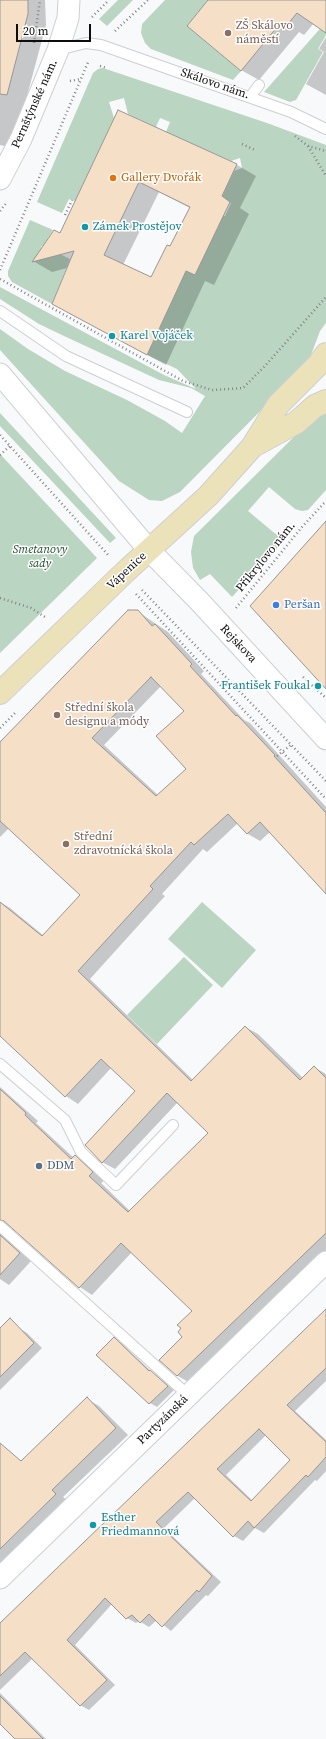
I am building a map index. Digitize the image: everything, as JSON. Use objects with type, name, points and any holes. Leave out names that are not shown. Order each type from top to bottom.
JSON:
[{"type":"main road","name":"Vápenice","points":[[0,692],[208,496],[252,447],[278,405],[318,365],[326,354]]},
{"type":"main road","name":"Vápenice","points":[[252,447],[297,422],[315,406],[326,401]]},
{"type":"street","points":[[58,50],[68,18],[69,0]]},
{"type":"street","name":"Pernštýnské nám.","points":[[0,179],[21,139],[58,50]]},
{"type":"street","name":"Rejskova","points":[[0,374],[149,550],[221,625],[326,739]]},
{"type":"street","name":"Partyzánská","points":[[0,1578],[326,1262]]},
{"type":"lane","name":"Skálovo nám.","points":[[58,50],[86,43],[101,44],[291,112],[326,130]]},
{"type":"lane","points":[[250,97],[259,85]]},
{"type":"lane","points":[[0,311],[66,356],[187,412]]},
{"type":"lane","points":[[0,1064],[65,1120],[81,1152],[116,1185],[173,1125]]},
{"type":"lane","points":[[0,1226],[188,1395]]},
{"type":"path","points":[[0,270],[88,62],[101,44],[148,0]]},
{"type":"path","points":[[290,132],[308,146],[326,176]]},
{"type":"path","points":[[242,144],[255,150]]},
{"type":"path","points":[[308,146],[326,151]]},
{"type":"path","points":[[65,215],[72,200]]},
{"type":"path","points":[[0,279],[183,381],[212,390],[243,388],[265,366],[326,297]]},
{"type":"path","points":[[0,435],[108,555]]},
{"type":"path","points":[[0,455],[10,446]]},
{"type":"path","name":"Přikrylovo nám.","points":[[221,625],[302,527],[326,501]]},
{"type":"path","points":[[140,588],[326,780]]},
{"type":"path","points":[[135,594],[326,799]]},
{"type":"path","points":[[0,598],[31,608],[45,617]]},
{"type":"path","points":[[0,603],[6,600]]},
{"type":"path","points":[[277,756],[292,744]]},
{"type":"green space","points":[[118,0],[133,0],[107,26],[99,19]]},
{"type":"green space","points":[[165,0],[211,0],[207,1],[187,26],[241,71],[233,80],[151,49],[145,43],[141,33],[142,24]]},
{"type":"green space","points":[[326,22],[326,35],[318,49],[323,52],[296,100],[290,102],[264,92]]},
{"type":"green space","points":[[103,68],[267,123],[326,145],[326,323],[320,331],[308,363],[180,492],[162,501],[149,500],[119,481],[0,350],[0,329],[28,349],[65,371],[127,400],[165,421],[182,433],[205,396],[191,388],[159,380],[64,336],[39,324],[0,299],[0,287],[164,375],[196,389],[177,369],[147,355],[186,271],[195,275],[223,216],[225,216],[231,203],[222,197],[234,171],[242,168],[240,158],[231,161],[166,132],[170,122],[160,118],[156,127],[128,114],[124,98],[109,102],[114,118],[75,201],[69,199],[62,213],[37,202],[93,73],[98,69]]},
{"type":"green space","points":[[30,220],[53,230],[43,246],[41,246],[46,258],[60,254],[70,259],[52,304],[12,282],[8,276],[8,271]]},
{"type":"green space","points":[[0,413],[116,538],[110,543],[0,426]]},
{"type":"green space","points":[[326,414],[326,490],[308,510],[302,511],[295,509],[269,487],[248,511],[283,542],[232,597],[210,574],[200,580],[193,568],[191,552],[194,536],[312,419]]},
{"type":"green space","name":"Smetanovy sady","points":[[0,454],[97,558],[0,653]]},
{"type":"green space","points":[[202,902],[256,950],[222,988],[168,939]]},
{"type":"green space","points":[[184,957],[213,985],[157,1044],[127,1015]]},
{"type":"building","points":[[0,0],[28,0],[28,14],[7,95],[0,94]]},
{"type":"building","name":"ZŠ Skálovo náměstí","points":[[208,0],[326,0],[326,33],[297,13],[286,26],[281,22],[241,71],[187,26]]},
{"type":"building","name":"Zámek Prostějov","points":[[118,110],[237,164],[222,196],[230,202],[195,275],[186,271],[147,355],[52,304],[74,251],[32,262],[54,230],[60,233]],"holes":[[[139,182],[190,207],[170,246],[167,245],[151,277],[104,255]]]},
{"type":"building","points":[[326,521],[326,689],[250,606]]},
{"type":"building","points":[[128,610],[138,610],[152,626],[155,624],[192,664],[190,666],[236,716],[237,715],[275,755],[274,756],[326,813],[326,894],[260,822],[247,834],[228,814],[194,845],[191,842],[150,886],[153,889],[78,971],[191,1081],[245,1026],[300,1080],[314,1066],[326,1078],[326,1233],[177,1376],[159,1360],[182,1337],[178,1332],[181,1328],[177,1325],[192,1311],[121,1243],[79,1288],[4,1221],[0,1220],[0,1089],[71,1159],[75,1155],[93,1172],[89,1176],[128,1212],[208,1133],[167,1093],[102,1163],[85,1145],[135,1091],[101,1059],[65,1097],[0,1036],[0,902],[42,936],[80,895],[0,821],[0,742]],"holes":[[[151,677],[184,711],[156,736],[186,769],[156,796],[92,738]]]},
{"type":"building","points":[[0,1235],[20,1253],[0,1275]]},
{"type":"building","points":[[326,1309],[326,1368],[287,1405],[326,1442],[326,1457],[308,1477],[306,1475],[254,1528],[248,1521],[233,1537],[188,1492],[156,1522],[212,1576],[199,1592],[197,1590],[162,1627],[149,1614],[140,1623],[132,1615],[126,1619],[105,1598],[67,1640],[107,1680],[80,1706],[25,1652],[0,1676],[0,1623]],"holes":[[[259,1429],[290,1460],[251,1501],[217,1469]]]},
{"type":"building","points":[[10,1318],[34,1343],[0,1377],[0,1328]]},
{"type":"building","points":[[114,1337],[149,1371],[150,1370],[168,1386],[149,1404],[96,1355]]},
{"type":"building","points":[[87,1397],[116,1428],[52,1490],[56,1494],[0,1549],[0,1443],[21,1461]]},
{"type":"building","points":[[0,1696],[43,1739],[15,1739],[0,1724]]},
{"type":"place","name":"ZŠ Skálovo náměstí","points":[[228,33]]},
{"type":"place","name":"Gallery Dvořák","points":[[113,178]]},
{"type":"place","name":"Zámek Prostějov","points":[[85,227]]},
{"type":"place","name":"Karel Vojáček","points":[[112,336]]},
{"type":"place","name":"Peršan","points":[[276,605]]},
{"type":"place","name":"František Foukal","points":[[318,686]]},
{"type":"place","name":"Střední škola designu a módy","points":[[57,715]]},
{"type":"place","name":"Střední zdravotnícká škola","points":[[66,844]]},
{"type":"place","name":"DDM","points":[[39,1166]]},
{"type":"place","name":"Esther Friedmannová","points":[[93,1525]]}]
